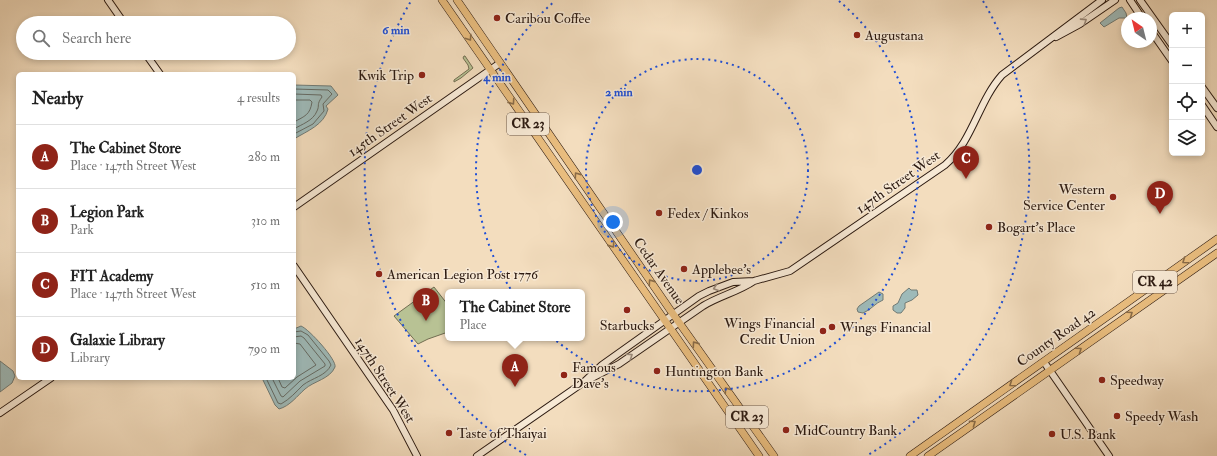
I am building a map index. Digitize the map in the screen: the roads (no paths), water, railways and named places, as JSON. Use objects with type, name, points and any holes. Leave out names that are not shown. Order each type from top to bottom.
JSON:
[{"type":"highway","name":"Cedar Avenue","points":[[442,0],[759,456]]},
{"type":"highway","name":"Cedar Avenue","points":[[457,0],[673,314],[774,456]]},
{"type":"highway","name":"County Road 42","points":[[910,456],[1217,238]]},
{"type":"highway","name":"County Road 42","points":[[928,456],[1217,253]]},
{"type":"street","points":[[108,0],[119,16]]},
{"type":"street","name":"147th Street West","points":[[477,456],[584,382],[615,366],[709,302],[742,289],[754,282],[780,274],[801,264],[945,165],[958,153],[996,81],[1008,69],[1102,0]]},
{"type":"street","name":"147th Street West","points":[[1038,48],[1080,24],[1116,0]]},
{"type":"street","points":[[1130,0],[1138,12]]},
{"type":"street","points":[[1140,0],[1169,41]]},
{"type":"street","points":[[1157,40],[1169,57]]},
{"type":"street","points":[[150,60],[159,72]]},
{"type":"street","name":"145th Street West","points":[[296,206],[500,63]]},
{"type":"street","points":[[1205,91],[1217,108]]},
{"type":"street","points":[[1205,109],[1217,127]]},
{"type":"street","name":"147th Street West","points":[[296,269],[393,410],[417,456]]},
{"type":"street","name":"147th Street West","points":[[584,382],[602,365],[699,296],[734,282],[754,282]]},
{"type":"street","points":[[1044,362],[1109,456]]},
{"type":"street","points":[[0,414],[47,380]]},
{"type":"water","points":[[1122,7],[1125,12],[1121,12],[1121,18],[1104,27],[1100,23]]},
{"type":"water","points":[[296,85],[331,86],[338,95],[326,106],[328,109],[323,119],[296,138]]},
{"type":"water","points":[[909,288],[911,290],[917,290],[918,295],[905,303],[905,308],[901,313],[897,313],[893,310],[893,306],[898,303],[902,294]]},
{"type":"water","points":[[879,292],[883,294],[883,300],[866,312],[858,312],[857,309],[859,306]]},
{"type":"water","points":[[301,326],[305,328],[322,345],[332,358],[335,367],[326,377],[309,386],[290,403],[279,409],[275,405],[263,380],[296,380],[296,328]]},
{"type":"water","points":[[0,361],[13,371],[15,376],[12,383],[0,392]]},
{"type":"place","name":"Caribou Coffee","points":[[497,18]]},
{"type":"place","name":"Augustana","points":[[857,35]]},
{"type":"place","name":"Kwik Trip","points":[[422,75]]},
{"type":"place","name":"FIT Academy","points":[[966,179]]},
{"type":"place","name":"Western Service Center","points":[[1113,197]]},
{"type":"place","name":"Fedex / Kinkos","points":[[659,213]]},
{"type":"place","name":"Galaxie Library","points":[[1160,214]]},
{"type":"place","name":"Bogart's Place","points":[[989,227]]},
{"type":"place","name":"Applebee's","points":[[684,269]]},
{"type":"place","name":"American Legion Post 1776","points":[[379,274]]},
{"type":"place","name":"Starbucks","points":[[627,310]]},
{"type":"place","name":"Legion Park","points":[[426,321]]},
{"type":"place","name":"Wings Financial","points":[[832,327]]},
{"type":"place","name":"Wings Financial Credit Union","points":[[823,331]]},
{"type":"place","name":"Huntington Bank","points":[[657,371]]},
{"type":"place","name":"Famous Dave's","points":[[564,375]]},
{"type":"place","name":"Speedway","points":[[1102,380]]},
{"type":"place","name":"The Cabinet Store","points":[[515,387]]},
{"type":"place","name":"Speedy Wash","points":[[1117,416]]},
{"type":"place","name":"MidCountry Bank","points":[[786,430]]},
{"type":"place","name":"Taste of Thaiyai","points":[[449,433]]},
{"type":"place","name":"U.S. Bank","points":[[1052,434]]}]
